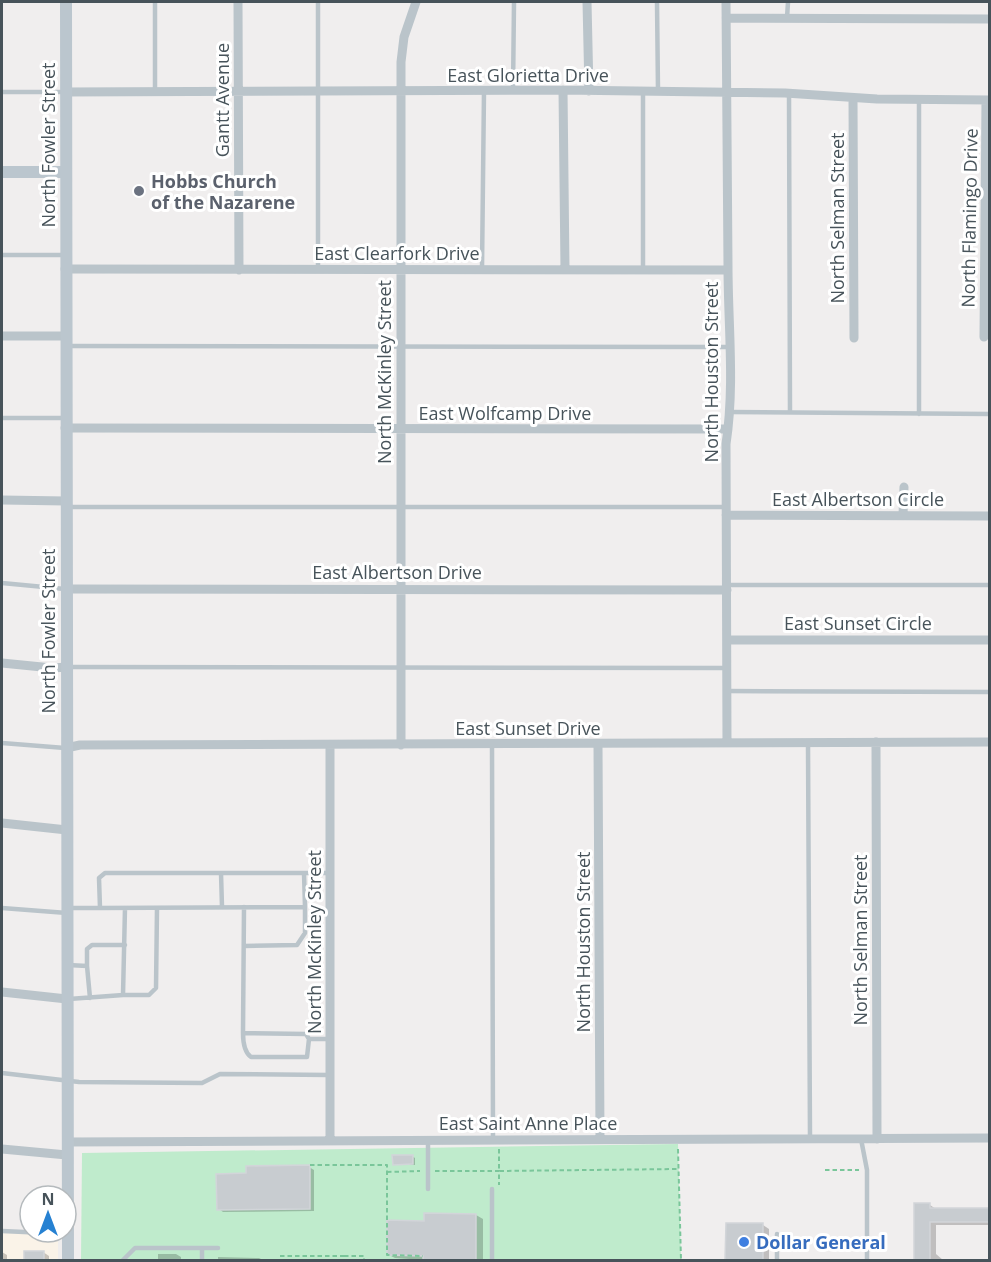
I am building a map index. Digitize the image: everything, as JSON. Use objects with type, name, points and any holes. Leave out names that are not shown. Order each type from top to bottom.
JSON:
[{"type":"street","name":"North Fowler Street","points":[[66,2],[67,1184]]},
{"type":"street","name":"Gantt Avenue","points":[[238,2],[239,270]]},
{"type":"street","name":"North McKinley Street","points":[[401,745],[400,92],[404,37],[416,2]]},
{"type":"street","points":[[587,2],[589,91]]},
{"type":"street","name":"North Houston Street","points":[[726,2],[728,270],[731,347],[726,511],[727,743]]},
{"type":"street","points":[[726,18],[990,19]]},
{"type":"street","name":"East Glorietta Drive","points":[[65,92],[563,90],[789,93],[853,98],[988,100]]},
{"type":"street","points":[[563,90],[565,269]]},
{"type":"street","name":"North Selman Street","points":[[853,98],[854,338]]},
{"type":"street","name":"North Flamingo Drive","points":[[984,337],[988,100]]},
{"type":"street","points":[[2,172],[66,172]]},
{"type":"street","name":"East Clearfork Drive","points":[[65,269],[728,270]]},
{"type":"street","points":[[2,336],[65,341]]},
{"type":"street","name":"East Wolfcamp Drive","points":[[65,423],[400,429],[729,429]]},
{"type":"street","points":[[903,515],[904,487]]},
{"type":"street","points":[[2,500],[66,504]]},
{"type":"street","name":"East Albertson Circle","points":[[726,511],[990,516]]},
{"type":"street","name":"East Albertson Drive","points":[[66,589],[727,587]]},
{"type":"street","name":"East Sunset Circle","points":[[727,640],[990,640]]},
{"type":"street","points":[[2,663],[52,668],[68,667]]},
{"type":"street","name":"North Selman Street","points":[[876,742],[877,1139]]},
{"type":"street","name":"East Sunset Drive","points":[[66,748],[80,745],[990,742]]},
{"type":"street","name":"North Houston Street","points":[[598,744],[600,1139]]},
{"type":"street","name":"North McKinley Street","points":[[330,745],[330,1140]]},
{"type":"street","points":[[2,823],[67,830]]},
{"type":"street","points":[[2,992],[67,999]]},
{"type":"street","name":"East Saint Anne Place","points":[[2,1149],[330,1140],[428,1140],[496,1144],[600,1139],[990,1138]]},
{"type":"street","name":"North Fowler Street","points":[[68,1244],[68,1260]]},
{"type":"lane","points":[[155,2],[155,91]]},
{"type":"lane","points":[[318,2],[318,270]]},
{"type":"lane","points":[[513,91],[514,2]]},
{"type":"lane","points":[[657,2],[658,91]]},
{"type":"lane","points":[[788,2],[788,18]]},
{"type":"lane","points":[[482,269],[484,91]]},
{"type":"lane","points":[[643,91],[643,269]]},
{"type":"lane","points":[[2,92],[65,92]]},
{"type":"lane","points":[[789,93],[790,412]]},
{"type":"lane","points":[[919,99],[919,414]]},
{"type":"lane","points":[[2,255],[66,255]]},
{"type":"lane","points":[[65,341],[400,348],[731,347]]},
{"type":"lane","points":[[730,412],[990,414]]},
{"type":"lane","points":[[2,418],[65,423]]},
{"type":"lane","points":[[66,504],[726,511]]},
{"type":"lane","points":[[2,583],[66,589]]},
{"type":"lane","points":[[727,587],[990,585]]},
{"type":"lane","points":[[68,667],[727,668]]},
{"type":"lane","points":[[727,691],[990,692]]},
{"type":"lane","points":[[2,743],[66,748]]},
{"type":"lane","points":[[808,743],[810,1139]]},
{"type":"lane","points":[[492,745],[496,1144]]},
{"type":"lane","points":[[221,873],[222,908]]},
{"type":"lane","points":[[244,946],[297,945],[305,933],[304,873]]},
{"type":"lane","points":[[100,908],[101,874],[331,873]]},
{"type":"lane","points":[[2,908],[67,910],[305,907]]},
{"type":"lane","points":[[123,995],[125,908]]},
{"type":"lane","points":[[67,999],[149,995],[156,988],[157,908]]},
{"type":"lane","points":[[243,1033],[306,1034],[309,1039],[307,1057],[251,1057],[246,1052],[243,1033],[244,908]]},
{"type":"lane","points":[[90,998],[87,966],[89,946],[125,945]]},
{"type":"lane","points":[[67,965],[87,966]]},
{"type":"lane","points":[[309,1039],[330,1039]]},
{"type":"lane","points":[[2,1073],[67,1080],[202,1083],[220,1074],[329,1075]]},
{"type":"lane","points":[[861,1139],[867,1170],[867,1260]]},
{"type":"lane","points":[[428,1140],[428,1189]]},
{"type":"lane","points":[[492,1189],[492,1260]]},
{"type":"lane","points":[[2,1231],[18,1232]]},
{"type":"lane","points":[[777,1234],[777,1260]]},
{"type":"lane","points":[[123,1260],[135,1248],[218,1248]]},
{"type":"lane","points":[[202,1248],[202,1260]]},
{"type":"path","points":[[496,1144],[499,1193]]},
{"type":"path","points":[[678,1144],[681,1260]]},
{"type":"path","points":[[310,1165],[387,1165],[387,1255],[423,1256]]},
{"type":"path","points":[[387,1172],[678,1169]]},
{"type":"path","points":[[825,1170],[867,1170]]},
{"type":"path","points":[[280,1256],[363,1256],[363,1260]]},
{"type":"path","points":[[344,1256],[345,1260]]},
{"type":"shaded area","points":[[2,1231],[18,1232],[18,1244],[58,1244],[58,1260],[2,1260]]},
{"type":"green space","points":[[678,1144],[681,1260],[81,1260],[82,1153]]},
{"type":"building","points":[[392,1155],[413,1155],[413,1164],[393,1165]]},
{"type":"building","points":[[310,1165],[310,1209],[217,1210],[216,1174],[246,1173],[246,1166]]},
{"type":"building","points":[[914,1203],[930,1203],[930,1208],[990,1208],[990,1222],[930,1222],[930,1260],[914,1260]]},
{"type":"building","points":[[424,1213],[476,1214],[476,1260],[423,1260],[423,1256],[387,1255],[387,1220],[424,1221]]},
{"type":"building","name":"Dollar General","points":[[726,1223],[763,1223],[763,1260],[725,1260]]},
{"type":"building","points":[[24,1251],[44,1251],[44,1260],[24,1260]]},
{"type":"place","name":"Hobbs Church of the Nazarene","points":[[139,191]]},
{"type":"place","name":"Dollar General","points":[[744,1242]]}]
